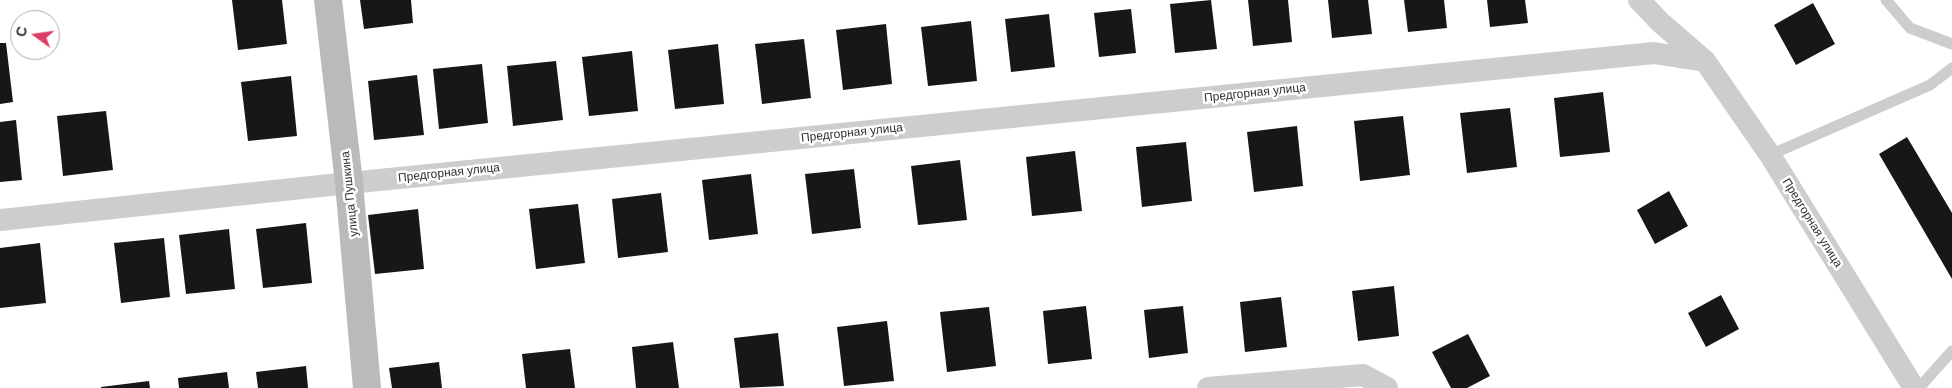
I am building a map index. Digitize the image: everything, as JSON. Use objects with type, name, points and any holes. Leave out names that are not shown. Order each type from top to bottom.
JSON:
[{"type":"street","name":"улица Пушкина","points":[[328,0],[349,183],[368,388]]},
{"type":"street","name":"Предгорная улица","points":[[1639,0],[1660,22],[1705,61],[1770,155],[1914,388]]},
{"type":"street","name":"Предгорная улица","points":[[0,220],[349,183],[1654,53],[1705,61]]},
{"type":"street","points":[[1208,388],[1363,375],[1388,388]]},
{"type":"lane","points":[[1886,0],[1910,28],[1952,44]]},
{"type":"lane","points":[[1770,155],[1930,85],[1952,68]]},
{"type":"lane","points":[[1919,388],[1952,352]]},
{"type":"building","points":[[232,0],[282,0],[287,44],[238,50]]},
{"type":"building","points":[[360,0],[411,0],[413,23],[364,29]]},
{"type":"building","points":[[1211,0],[1217,49],[1175,53],[1170,4]]},
{"type":"building","points":[[1248,0],[1288,0],[1292,42],[1253,46]]},
{"type":"building","points":[[1328,0],[1368,0],[1372,34],[1332,38]]},
{"type":"building","points":[[1404,0],[1444,0],[1447,28],[1408,32]]},
{"type":"building","points":[[1487,0],[1525,0],[1528,23],[1490,27]]},
{"type":"building","points":[[1813,3],[1835,44],[1796,65],[1774,25]]},
{"type":"building","points":[[1131,9],[1136,53],[1099,57],[1094,13]]},
{"type":"building","points":[[1049,14],[1055,67],[1011,72],[1005,19]]},
{"type":"building","points":[[971,21],[977,81],[928,86],[921,27]]},
{"type":"building","points":[[886,24],[892,84],[843,90],[836,30]]},
{"type":"building","points":[[804,39],[811,98],[762,104],[755,44]]},
{"type":"building","points":[[0,43],[6,43],[13,102],[0,104]]},
{"type":"building","points":[[718,44],[724,104],[675,109],[668,50]]},
{"type":"building","points":[[632,51],[638,111],[589,116],[582,57]]},
{"type":"building","points":[[556,61],[563,120],[513,126],[507,66]]},
{"type":"building","points":[[482,64],[488,123],[439,129],[433,69]]},
{"type":"building","points":[[417,75],[424,135],[374,140],[368,81]]},
{"type":"building","points":[[291,76],[297,136],[248,141],[241,82]]},
{"type":"building","points":[[1603,92],[1610,152],[1560,157],[1554,98]]},
{"type":"building","points":[[1510,108],[1517,167],[1467,173],[1460,113]]},
{"type":"building","points":[[106,111],[113,170],[63,176],[57,116]]},
{"type":"building","points":[[1403,116],[1410,175],[1360,181],[1354,121]]},
{"type":"building","points":[[16,120],[22,180],[0,182],[0,122]]},
{"type":"building","points":[[1297,126],[1303,186],[1254,192],[1247,132]]},
{"type":"building","points":[[1907,137],[1952,213],[1952,279],[1879,154]]},
{"type":"building","points":[[1186,142],[1192,201],[1142,207],[1136,147]]},
{"type":"building","points":[[1075,151],[1082,211],[1032,216],[1026,157]]},
{"type":"building","points":[[960,160],[967,220],[918,225],[911,166]]},
{"type":"building","points":[[854,169],[861,228],[812,234],[805,174]]},
{"type":"building","points":[[751,174],[758,234],[709,240],[702,180]]},
{"type":"building","points":[[1669,191],[1688,226],[1655,244],[1637,210]]},
{"type":"building","points":[[661,193],[668,252],[618,258],[612,199]]},
{"type":"building","points":[[578,204],[585,263],[536,269],[529,209]]},
{"type":"building","points":[[418,209],[424,269],[375,274],[368,215]]},
{"type":"building","points":[[306,223],[312,283],[263,288],[256,229]]},
{"type":"building","points":[[229,229],[235,289],[186,294],[179,235]]},
{"type":"building","points":[[164,238],[170,297],[121,303],[114,243]]},
{"type":"building","points":[[40,243],[46,303],[0,308],[0,248]]},
{"type":"building","points":[[1394,286],[1399,336],[1358,341],[1352,291]]},
{"type":"building","points":[[1721,295],[1739,329],[1706,347],[1688,313]]},
{"type":"building","points":[[1281,297],[1287,347],[1245,352],[1240,302]]},
{"type":"building","points":[[1086,306],[1092,359],[1048,364],[1043,311]]},
{"type":"building","points":[[1183,306],[1188,353],[1149,358],[1144,310]]},
{"type":"building","points":[[989,307],[996,366],[947,372],[940,312]]},
{"type":"building","points":[[887,321],[894,381],[844,386],[837,327]]},
{"type":"building","points":[[778,333],[784,386],[740,388],[734,338]]},
{"type":"building","points":[[1468,334],[1490,376],[1467,388],[1451,388],[1432,352]]},
{"type":"building","points":[[673,342],[679,388],[636,388],[632,347]]},
{"type":"building","points":[[570,349],[575,388],[526,388],[522,354]]},
{"type":"building","points":[[439,362],[442,388],[392,388],[389,368]]},
{"type":"building","points":[[306,366],[308,388],[258,388],[256,372]]},
{"type":"building","points":[[227,372],[229,388],[179,388],[178,378]]},
{"type":"building","points":[[149,381],[150,388],[101,388],[101,387]]}]
